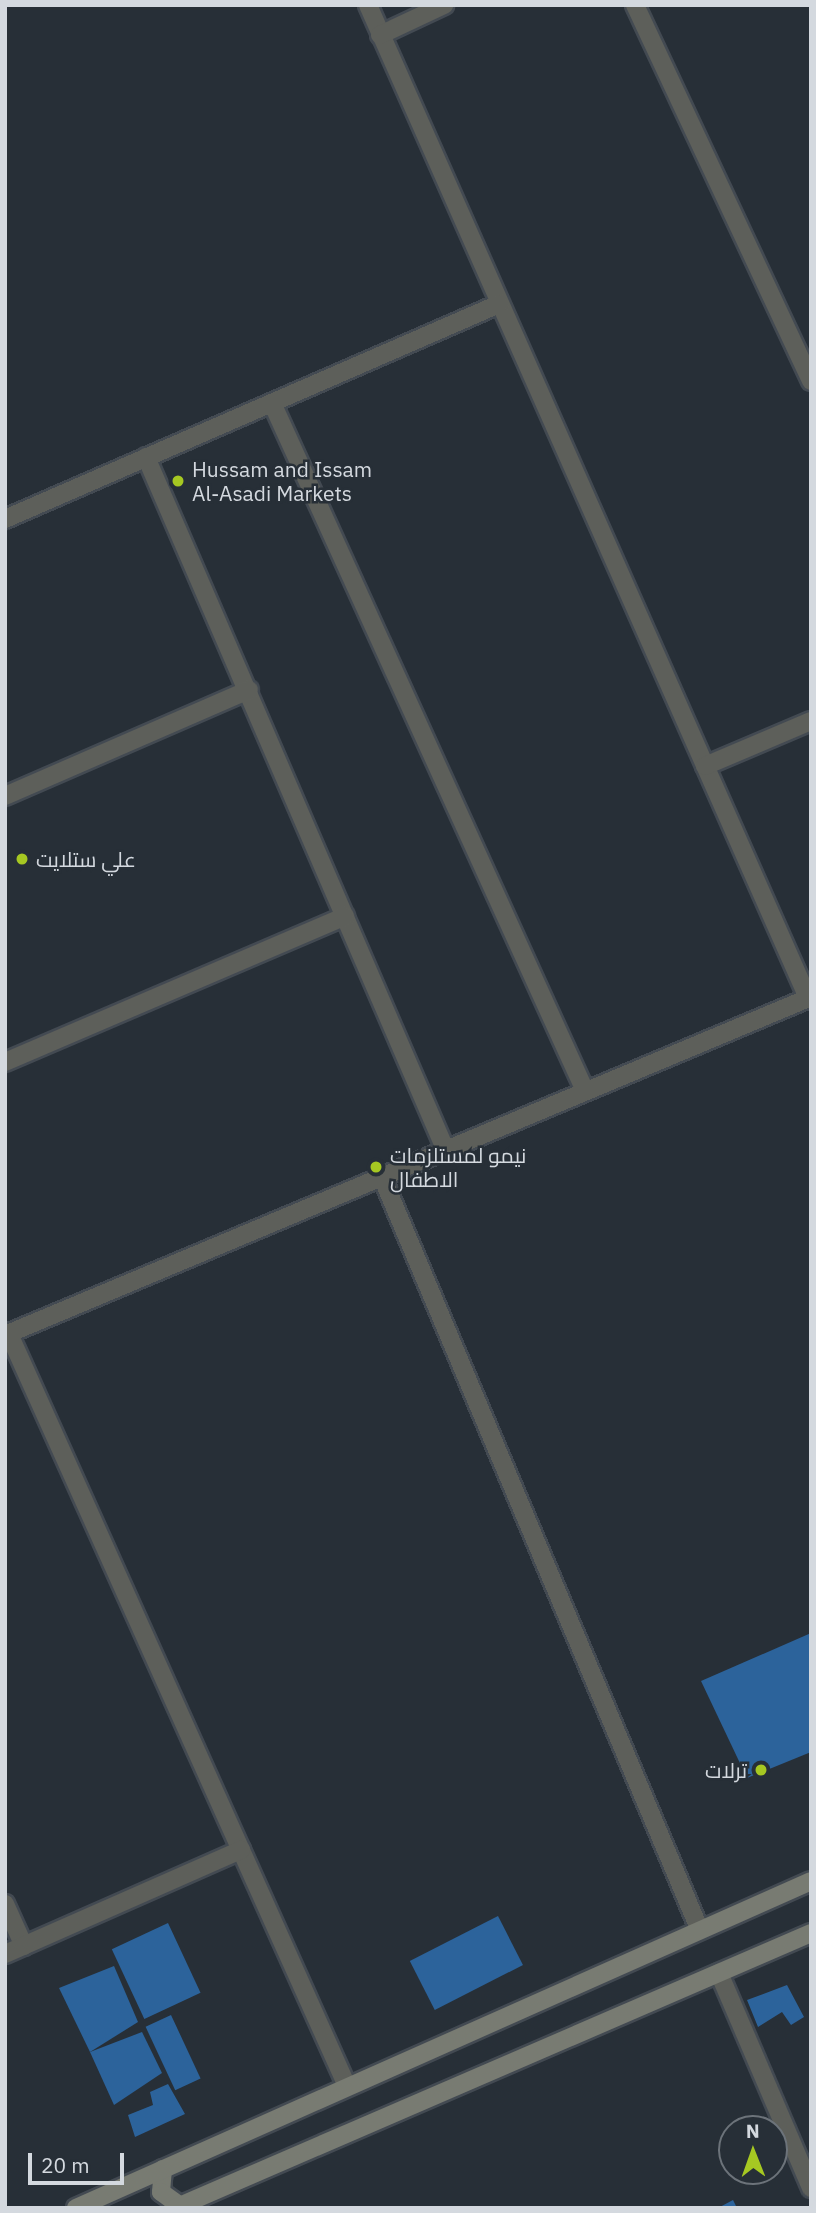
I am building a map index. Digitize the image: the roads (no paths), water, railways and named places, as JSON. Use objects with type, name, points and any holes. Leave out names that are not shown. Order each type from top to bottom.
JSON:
[{"type":"street","points":[[347,2087],[7,1335],[809,997],[368,5]]},
{"type":"street","points":[[380,35],[444,5]]},
{"type":"street","points":[[635,5],[811,381]]},
{"type":"street","points":[[5,519],[499,304]]},
{"type":"street","points":[[273,404],[585,1091]]},
{"type":"street","points":[[146,457],[446,1151]]},
{"type":"street","points":[[5,796],[249,690]]},
{"type":"street","points":[[705,766],[811,720]]},
{"type":"street","points":[[5,1062],[345,916]]},
{"type":"street","points":[[382,1177],[699,1928]]},
{"type":"street","points":[[5,1954],[241,1850]]},
{"type":"street","points":[[76,2208],[699,1928],[811,1881]]},
{"type":"street","points":[[5,1903],[24,1946]]},
{"type":"street","points":[[163,2169],[161,2192],[177,2207],[811,1933]]},
{"type":"street","points":[[719,1973],[811,2188]]},
{"type":"place","name":"Hussam and Issam Al-Asadi Markets","points":[[178,481]]},
{"type":"place","name":"علي ستلايت","points":[[22,859]]},
{"type":"place","name":"نيمو لمستلزمات الاطفال","points":[[376,1167]]},
{"type":"place","name":"ترلات","points":[[761,1770]]}]
